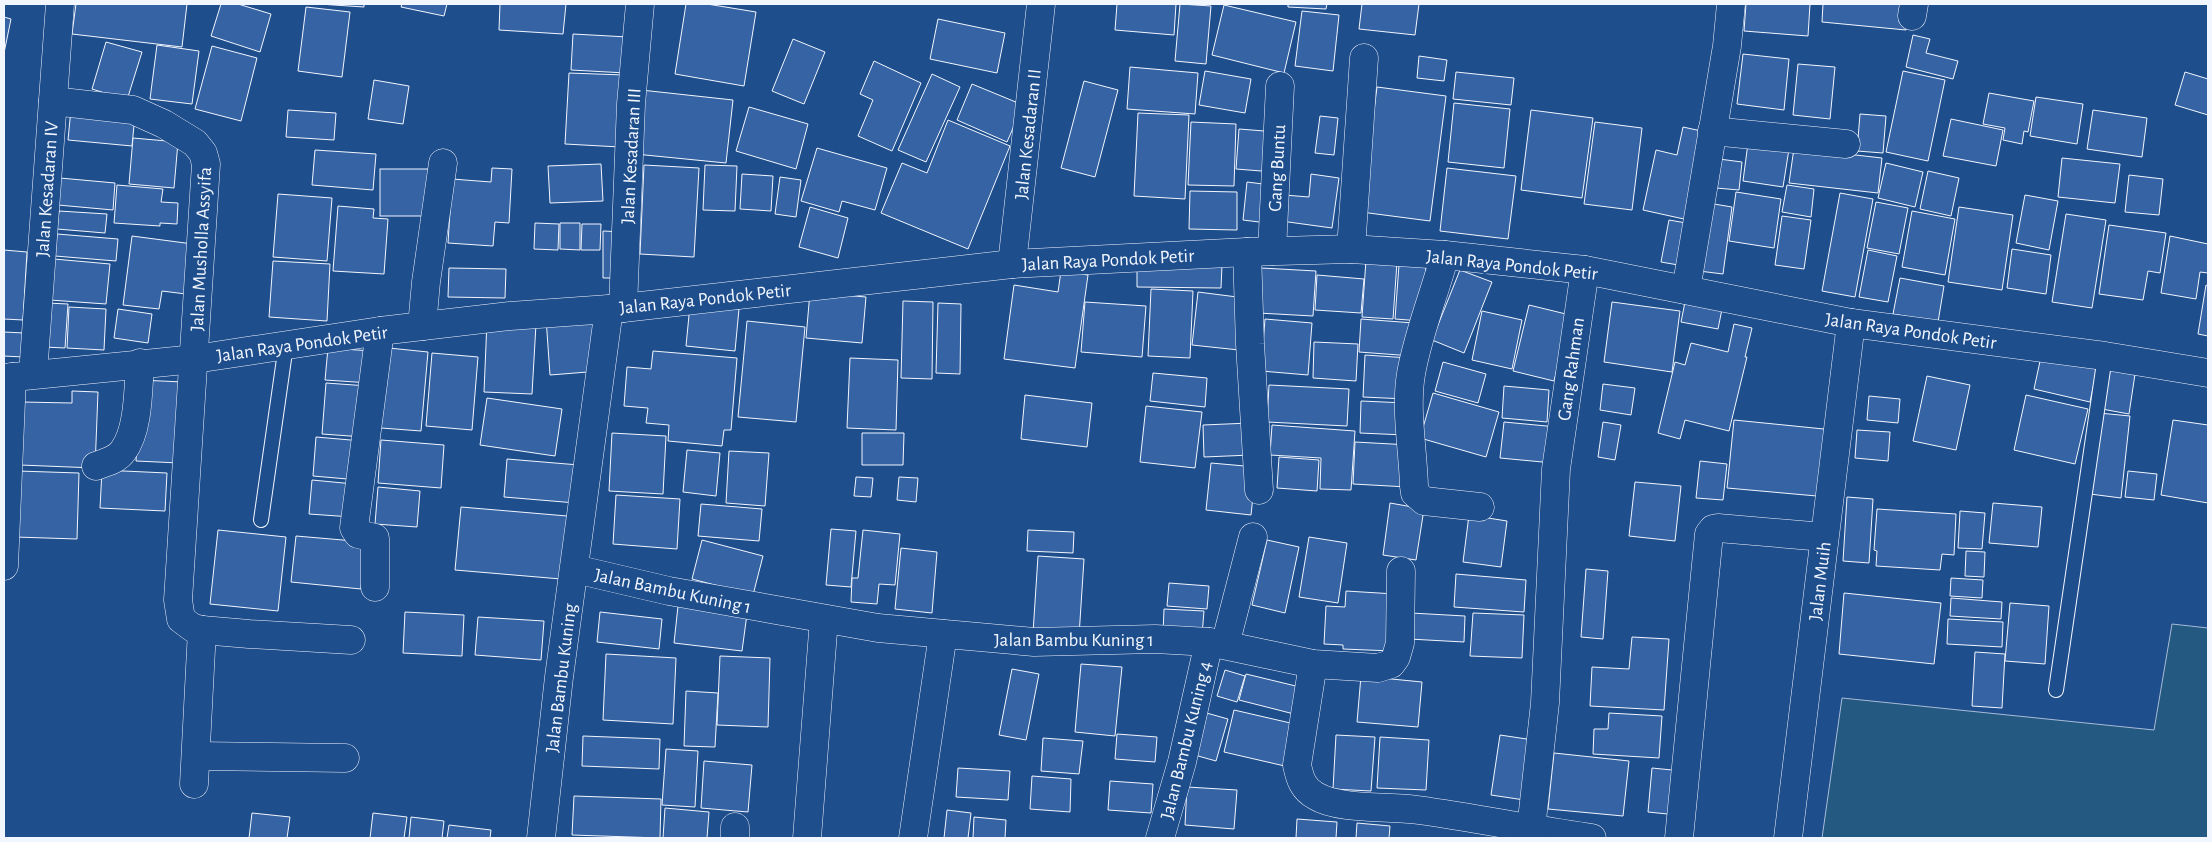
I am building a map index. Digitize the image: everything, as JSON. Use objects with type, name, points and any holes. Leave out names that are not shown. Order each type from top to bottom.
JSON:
[{"type":"street","name":"Jalan Kesadaran IV","points":[[4,566],[16,376],[53,100],[60,4]]},
{"type":"street","name":"Jalan Kesadaran III","points":[[616,308],[640,4]]},
{"type":"street","name":"Jalan Kesadaran II","points":[[1012,264],[1041,4]]},
{"type":"street","points":[[1686,290],[1726,46],[1731,4]]},
{"type":"street","points":[[1351,250],[1364,58]]},
{"type":"street","name":"Gang Buntu","points":[[1259,490],[1250,344],[1280,86]]},
{"type":"street","name":"Jalan Musholla Assyifa","points":[[53,100],[133,110],[164,124],[196,143],[203,153],[207,178],[178,600],[182,620],[193,628],[202,630]]},
{"type":"street","points":[[1712,131],[1846,144]]},
{"type":"street","points":[[422,326],[427,274],[443,163]]},
{"type":"street","name":"Jalan Raya Pondok Petir","points":[[16,376],[195,359],[380,330],[510,316],[616,308],[1012,264],[1260,251],[1351,250],[1445,255],[1585,270],[1851,323],[2105,356],[2208,373]]},
{"type":"street","points":[[1445,255],[1411,374],[1409,393],[1414,486],[1415,493],[1424,501],[1480,507]]},
{"type":"street","name":"Gang Rahman","points":[[1530,833],[1545,703],[1556,469],[1585,270]]},
{"type":"street","name":"Jalan Bambu Kuning","points":[[541,838],[559,677],[616,308]]},
{"type":"street","name":"Jalan Muih","points":[[1788,838],[1851,323]]},
{"type":"street","points":[[374,587],[375,538],[358,534],[354,528],[380,330]]},
{"type":"street","points":[[96,466],[112,460],[123,451],[134,428],[140,364]]},
{"type":"street","points":[[1679,838],[1709,534],[1713,529],[1718,528],[1824,537]]},
{"type":"street","name":"Jalan Bambu Kuning 4","points":[[1160,838],[1217,644],[1253,537]]},
{"type":"street","name":"Jalan Bambu Kuning 1","points":[[575,569],[669,591],[878,628],[1034,642],[1154,639],[1217,644],[1313,664],[1378,668],[1391,664],[1396,657],[1400,643],[1401,571]]},
{"type":"street","points":[[807,838],[824,619]]},
{"type":"street","points":[[194,784],[197,756],[197,689],[202,630],[351,640]]},
{"type":"street","points":[[912,838],[943,634]]},
{"type":"street","points":[[1313,664],[1297,765],[1300,779],[1306,788],[1318,798],[1343,804],[1416,810],[1530,833],[1592,838]]},
{"type":"street","points":[[197,756],[344,758]]},
{"type":"lane","points":[[261,520],[286,345]]},
{"type":"lane","points":[[2056,690],[2105,356]]},
{"type":"shaded area","points":[[2172,624],[2208,628],[2208,838],[1822,838],[1842,698],[2154,730]]},
{"type":"building","points":[[76,4],[187,4],[182,47],[72,34]]},
{"type":"building","points":[[221,4],[238,4],[271,14],[260,52],[211,36]]},
{"type":"building","points":[[319,4],[364,4],[364,7]]},
{"type":"building","points":[[402,4],[447,4],[444,16],[401,7]]},
{"type":"building","points":[[500,4],[566,4],[563,34],[499,30]]},
{"type":"building","points":[[686,4],[707,4],[756,12],[744,86],[675,74]]},
{"type":"building","points":[[1117,4],[1176,4],[1174,35],[1115,30]]},
{"type":"building","points":[[1180,4],[1211,6],[1206,64],[1175,61]]},
{"type":"building","points":[[1288,4],[1327,4],[1326,9],[1288,7]]},
{"type":"building","points":[[1362,4],[1419,4],[1415,35],[1359,29]]},
{"type":"building","points":[[1746,4],[1810,4],[1808,36],[1744,31]]},
{"type":"building","points":[[1823,4],[1909,4],[1906,30],[1822,22]]},
{"type":"building","points":[[1224,5],[1296,22],[1284,73],[1212,55]]},
{"type":"building","points":[[306,7],[350,12],[342,77],[298,71]]},
{"type":"building","points":[[1302,11],[1339,15],[1333,71],[1295,66]]},
{"type":"building","points":[[4,17],[11,19],[4,53]]},
{"type":"building","points":[[938,19],[1005,33],[997,73],[930,59]]},
{"type":"building","points":[[573,34],[628,37],[626,73],[571,70]]},
{"type":"building","points":[[1913,35],[1930,39],[1926,53],[1958,61],[1953,79],[1906,67]]},
{"type":"building","points":[[793,39],[825,52],[804,104],[772,91]]},
{"type":"building","points":[[106,42],[142,52],[127,100],[92,89]]},
{"type":"building","points":[[157,45],[199,51],[192,104],[150,99]]},
{"type":"building","points":[[212,46],[257,58],[241,121],[195,109]]},
{"type":"building","points":[[1743,54],[1789,59],[1784,110],[1737,104]]},
{"type":"building","points":[[1419,56],[1447,60],[1444,81],[1417,78]]},
{"type":"building","points":[[874,61],[921,83],[892,151],[858,136],[873,100],[860,94]]},
{"type":"building","points":[[1798,64],[1835,67],[1830,119],[1793,115]]},
{"type":"building","points":[[1130,67],[1198,73],[1195,114],[1127,109]]},
{"type":"building","points":[[1205,71],[1251,79],[1245,113],[1199,105]]},
{"type":"building","points":[[1903,71],[1945,80],[1928,161],[1886,152]]},
{"type":"building","points":[[1456,72],[1514,78],[1511,105],[1453,99]]},
{"type":"building","points":[[2185,72],[2208,79],[2208,115],[2175,105]]},
{"type":"building","points":[[569,73],[624,75],[620,147],[565,144]]},
{"type":"building","points":[[932,74],[960,87],[926,162],[898,150]]},
{"type":"building","points":[[374,80],[409,86],[403,124],[368,119]]},
{"type":"building","points":[[1084,81],[1118,90],[1095,177],[1061,168]]},
{"type":"building","points":[[972,84],[1023,105],[1007,142],[957,120]]},
{"type":"building","points":[[1377,87],[1446,96],[1430,221],[1361,212]]},
{"type":"building","points":[[641,90],[733,100],[726,163],[635,154]]},
{"type":"building","points":[[1989,93],[2034,101],[2028,132],[2024,131],[2022,144],[2003,140],[2005,128],[1983,124]]},
{"type":"building","points":[[2036,97],[2083,104],[2077,144],[2030,136]]},
{"type":"building","points":[[1454,103],[1510,109],[1504,168],[1448,162]]},
{"type":"building","points":[[749,107],[808,124],[796,169],[736,151]]},
{"type":"building","points":[[71,109],[135,115],[132,146],[68,140]]},
{"type":"building","points":[[288,110],[336,113],[334,140],[286,137]]},
{"type":"building","points":[[1531,110],[1593,118],[1582,198],[1521,190]]},
{"type":"building","points":[[2093,110],[2147,118],[2142,157],[2087,149]]},
{"type":"building","points":[[1138,113],[1189,115],[1185,199],[1134,196]]},
{"type":"building","points":[[1860,114],[1886,116],[1883,153],[1857,151]]},
{"type":"building","points":[[1320,116],[1338,118],[1334,155],[1315,153]]},
{"type":"building","points":[[1951,119],[2003,130],[1996,166],[1943,156]]},
{"type":"building","points":[[948,120],[1010,146],[968,249],[881,213],[902,163],[927,173]]},
{"type":"building","points":[[1191,122],[1236,124],[1234,186],[1188,185]]},
{"type":"building","points":[[1595,122],[1642,128],[1632,210],[1584,204]]},
{"type":"building","points":[[1683,127],[1706,132],[1693,221],[1643,210],[1656,150],[1677,155]]},
{"type":"building","points":[[1239,129],[1277,132],[1274,172],[1236,169]]},
{"type":"building","points":[[133,138],[178,142],[174,188],[129,184]]},
{"type":"building","points":[[1748,143],[1789,149],[1783,187],[1743,181]]},
{"type":"building","points":[[817,148],[887,168],[875,210],[842,201],[839,212],[801,201]]},
{"type":"building","points":[[1794,148],[1882,158],[1878,193],[1789,183]]},
{"type":"building","points":[[315,150],[376,154],[373,190],[312,185]]},
{"type":"building","points":[[2062,158],[2120,164],[2115,203],[2058,197]]},
{"type":"building","points":[[1719,159],[1742,162],[1739,190],[1716,188]]},
{"type":"building","points":[[1886,163],[1923,172],[1915,207],[1878,198]]},
{"type":"building","points":[[601,164],[603,201],[550,203],[548,166]]},
{"type":"building","points":[[644,165],[699,168],[694,257],[640,254]]},
{"type":"building","points":[[705,165],[737,166],[735,211],[703,210]]},
{"type":"building","points":[[492,168],[512,169],[509,223],[495,222],[493,246],[448,243],[452,179],[491,182]]},
{"type":"building","points":[[1447,168],[1516,176],[1508,239],[1440,231]]},
{"type":"building","points":[[380,169],[431,169],[431,216],[380,216]]},
{"type":"building","points":[[1928,171],[1959,178],[1951,216],[1920,209]]},
{"type":"building","points":[[742,174],[773,176],[771,211],[740,209]]},
{"type":"building","points":[[1311,174],[1339,178],[1332,228],[1281,221],[1284,195],[1309,197]]},
{"type":"building","points":[[2129,175],[2163,179],[2159,215],[2125,212]]},
{"type":"building","points":[[780,177],[801,180],[796,217],[775,214]]},
{"type":"building","points":[[60,178],[115,183],[113,210],[58,205]]},
{"type":"building","points":[[1247,182],[1271,185],[1267,223],[1243,220]]},
{"type":"building","points":[[117,185],[163,189],[161,202],[178,203],[177,224],[160,223],[160,226],[114,223]]},
{"type":"building","points":[[1787,185],[1814,189],[1811,217],[1782,212]]},
{"type":"building","points":[[1190,191],[1237,192],[1237,230],[1189,229]]},
{"type":"building","points":[[1736,192],[1781,199],[1774,248],[1729,241]]},
{"type":"building","points":[[1840,193],[1873,199],[1855,297],[1822,291]]},
{"type":"building","points":[[278,194],[332,198],[327,261],[273,257]]},
{"type":"building","points":[[2025,195],[2058,201],[2049,250],[2016,243]]},
{"type":"building","points":[[1876,202],[1908,208],[1899,254],[1867,248]]},
{"type":"building","points":[[1708,203],[1732,207],[1723,274],[1699,271]]},
{"type":"building","points":[[338,206],[374,209],[373,218],[388,219],[384,274],[333,271]]},
{"type":"building","points":[[810,207],[848,218],[838,258],[799,247]]},
{"type":"building","points":[[1959,207],[2013,215],[2002,290],[1948,282]]},
{"type":"building","points":[[59,211],[107,214],[105,233],[57,229]]},
{"type":"building","points":[[1912,211],[1955,219],[1945,275],[1902,267]]},
{"type":"building","points":[[2066,214],[2106,220],[2092,308],[2052,302]]},
{"type":"building","points":[[1782,216],[1811,220],[1804,269],[1775,265]]},
{"type":"building","points":[[1669,220],[1692,224],[1684,266],[1661,262]]},
{"type":"building","points":[[535,223],[559,224],[558,250],[534,249]]},
{"type":"building","points":[[560,223],[580,223],[580,250],[560,249]]},
{"type":"building","points":[[582,224],[601,224],[600,250],[581,250]]},
{"type":"building","points":[[2109,225],[2166,233],[2160,273],[2148,271],[2143,300],[2099,294]]},
{"type":"building","points":[[603,231],[624,232],[624,278],[603,278]]},
{"type":"building","points":[[57,234],[118,239],[116,261],[55,256]]},
{"type":"building","points":[[132,236],[193,244],[186,294],[162,291],[159,309],[123,305]]},
{"type":"building","points":[[2170,236],[2208,244],[2208,273],[2200,272],[2196,299],[2161,293]]},
{"type":"building","points":[[2012,249],[2051,255],[2046,294],[2007,288]]},
{"type":"building","points":[[4,250],[27,252],[23,320],[4,319]]},
{"type":"building","points":[[1868,250],[1897,256],[1888,302],[1859,297]]},
{"type":"building","points":[[54,259],[110,264],[106,304],[50,300]]},
{"type":"building","points":[[1366,260],[1397,262],[1393,319],[1362,317]]},
{"type":"building","points":[[273,261],[330,264],[327,321],[269,317]]},
{"type":"building","points":[[1137,264],[1222,265],[1221,288],[1137,287]]},
{"type":"building","points":[[1399,265],[1426,267],[1422,321],[1395,319]]},
{"type":"building","points":[[449,268],[506,269],[505,298],[448,297]]},
{"type":"building","points":[[1261,268],[1316,271],[1313,316],[1258,313]]},
{"type":"building","points":[[1460,270],[1492,282],[1464,353],[1432,340]]},
{"type":"building","points":[[1061,271],[1088,275],[1075,368],[1004,359],[1014,285],[1058,292]]},
{"type":"building","points":[[1317,275],[1364,279],[1361,313],[1315,310]]},
{"type":"building","points":[[1900,278],[1944,286],[1938,322],[1893,314]]},
{"type":"building","points":[[2206,285],[2208,286],[2208,336],[2198,334]]},
{"type":"building","points":[[1151,289],[1193,291],[1190,358],[1148,356]]},
{"type":"building","points":[[810,292],[866,297],[862,343],[806,338]]},
{"type":"building","points":[[1198,292],[1245,298],[1239,350],[1192,345]]},
{"type":"building","points":[[903,301],[933,302],[932,379],[901,378]]},
{"type":"building","points":[[1085,302],[1146,306],[1142,357],[1081,352]]},
{"type":"building","points":[[1612,302],[1680,311],[1672,372],[1604,362]]},
{"type":"building","points":[[1685,302],[1722,309],[1718,329],[1681,322]]},
{"type":"building","points":[[47,303],[68,304],[65,348],[44,347]]},
{"type":"building","points":[[938,303],[961,304],[960,374],[936,373]]},
{"type":"building","points":[[690,305],[739,309],[735,351],[686,346]]},
{"type":"building","points":[[1529,305],[1570,315],[1554,381],[1513,371]]},
{"type":"building","points":[[69,307],[106,309],[104,350],[67,348]]},
{"type":"building","points":[[118,309],[152,314],[148,343],[114,338]]},
{"type":"building","points":[[1482,311],[1522,320],[1512,369],[1472,360]]},
{"type":"building","points":[[595,314],[600,371],[550,375],[546,318]]},
{"type":"building","points":[[1265,319],[1312,323],[1308,375],[1261,371]]},
{"type":"building","points":[[1361,319],[1414,323],[1412,356],[1359,352]]},
{"type":"building","points":[[487,321],[536,324],[532,394],[484,392]]},
{"type":"building","points":[[747,321],[805,327],[796,422],[738,417]]},
{"type":"building","points":[[1734,324],[1752,328],[1729,431],[1685,420],[1680,439],[1658,433],[1675,362],[1685,365],[1691,343],[1728,352]]},
{"type":"building","points":[[4,332],[24,333],[23,357],[4,356]]},
{"type":"building","points":[[1314,342],[1358,344],[1356,381],[1313,378]]},
{"type":"building","points":[[328,348],[372,351],[370,383],[325,380]]},
{"type":"building","points":[[389,348],[428,352],[421,431],[381,428]]},
{"type":"building","points":[[653,351],[737,358],[731,430],[724,430],[722,446],[668,441],[669,425],[646,423],[648,408],[624,406],[627,367],[651,369]]},
{"type":"building","points":[[2042,352],[2098,364],[2090,402],[2034,389]]},
{"type":"building","points":[[432,353],[478,357],[472,430],[426,426]]},
{"type":"building","points":[[1365,355],[1409,358],[1406,399],[1363,397]]},
{"type":"building","points":[[850,358],[898,360],[896,430],[847,428]]},
{"type":"building","points":[[1443,362],[1486,374],[1478,403],[1435,391]]},
{"type":"building","points":[[2107,369],[2135,374],[2129,414],[2102,409]]},
{"type":"building","points":[[1153,373],[1207,378],[1205,407],[1150,401]]},
{"type":"building","points":[[1927,376],[1970,385],[1956,450],[1913,441]]},
{"type":"building","points":[[140,380],[183,382],[179,463],[136,461]]},
{"type":"building","points":[[326,383],[368,386],[364,437],[322,434]]},
{"type":"building","points":[[1603,384],[1635,388],[1631,415],[1600,410]]},
{"type":"building","points":[[1269,385],[1349,389],[1347,426],[1267,422]]},
{"type":"building","points":[[1504,386],[1549,390],[1547,422],[1502,418]]},
{"type":"building","points":[[72,391],[98,392],[95,468],[20,465],[22,402],[72,403]]},
{"type":"building","points":[[1433,393],[1499,412],[1486,457],[1420,438]]},
{"type":"building","points":[[1025,395],[1092,403],[1087,447],[1021,439]]},
{"type":"building","points":[[2026,395],[2088,409],[2075,464],[2014,450]]},
{"type":"building","points":[[1869,396],[1900,399],[1898,423],[1867,420]]},
{"type":"building","points":[[487,398],[562,409],[555,456],[480,445]]},
{"type":"building","points":[[1361,401],[1406,403],[1405,435],[1360,433]]},
{"type":"building","points":[[1146,406],[1202,412],[1195,468],[1140,462]]},
{"type":"building","points":[[2099,413],[2130,416],[2121,498],[2090,494]]},
{"type":"building","points":[[1734,420],[1834,430],[1828,497],[1727,488]]},
{"type":"building","points":[[2173,420],[2208,425],[2208,503],[2161,495]]},
{"type":"building","points":[[1504,422],[1557,427],[1553,463],[1500,458]]},
{"type":"building","points":[[1603,422],[1621,425],[1615,460],[1598,457]]},
{"type":"building","points":[[1250,423],[1251,455],[1204,457],[1203,425]]},
{"type":"building","points":[[1272,425],[1355,431],[1351,490],[1320,489],[1321,458],[1270,455]]},
{"type":"building","points":[[1857,430],[1890,432],[1888,461],[1855,458]]},
{"type":"building","points":[[612,433],[666,436],[663,494],[609,491]]},
{"type":"building","points":[[862,433],[904,433],[903,465],[862,465]]},
{"type":"building","points":[[316,437],[362,441],[359,480],[313,476]]},
{"type":"building","points":[[381,440],[444,445],[441,488],[378,483]]},
{"type":"building","points":[[1355,442],[1410,445],[1408,487],[1353,484]]},
{"type":"building","points":[[687,450],[720,453],[716,496],[683,492]]},
{"type":"building","points":[[729,451],[769,453],[765,506],[726,503]]},
{"type":"building","points":[[1279,457],[1319,460],[1317,491],[1277,488]]},
{"type":"building","points":[[507,459],[579,465],[576,503],[504,497]]},
{"type":"building","points":[[1700,461],[1727,464],[1723,500],[1696,498]]},
{"type":"building","points":[[1211,463],[1256,467],[1251,515],[1206,510]]},
{"type":"building","points":[[102,470],[167,473],[165,511],[100,508]]},
{"type":"building","points":[[18,471],[79,473],[77,539],[15,537]]},
{"type":"building","points":[[2128,471],[2157,474],[2154,500],[2125,497]]},
{"type":"building","points":[[856,477],[873,478],[871,497],[854,496]]},
{"type":"building","points":[[899,477],[918,478],[916,502],[897,500]]},
{"type":"building","points":[[312,480],[354,484],[352,517],[309,514]]},
{"type":"building","points":[[1635,482],[1681,486],[1675,541],[1629,536]]},
{"type":"building","points":[[378,487],[420,491],[417,527],[375,524]]},
{"type":"building","points":[[616,495],[680,499],[677,549],[613,544]]},
{"type":"building","points":[[1847,497],[1873,499],[1869,563],[1843,561]]},
{"type":"building","points":[[1390,503],[1424,509],[1416,560],[1383,555]]},
{"type":"building","points":[[1993,503],[2042,507],[2038,547],[1989,543]]},
{"type":"building","points":[[701,504],[762,509],[759,541],[698,536]]},
{"type":"building","points":[[461,507],[567,516],[561,579],[455,570]]},
{"type":"building","points":[[1877,509],[1956,514],[1954,555],[1942,554],[1940,570],[1876,566],[1877,551],[1874,550]]},
{"type":"building","points":[[1960,511],[1985,513],[1982,549],[1958,548]]},
{"type":"building","points":[[1469,515],[1507,521],[1501,567],[1463,562]]},
{"type":"building","points":[[831,529],[856,531],[851,587],[826,585]]},
{"type":"building","points":[[218,530],[286,537],[278,611],[210,604]]},
{"type":"building","points":[[863,530],[900,534],[895,585],[879,584],[877,604],[851,602],[852,578],[858,578]]},
{"type":"building","points":[[1028,530],[1074,532],[1073,553],[1027,551]]},
{"type":"building","points":[[296,536],[366,542],[361,589],[291,582]]},
{"type":"building","points":[[1309,537],[1347,543],[1338,603],[1299,597]]},
{"type":"building","points":[[702,540],[763,556],[753,595],[692,579]]},
{"type":"building","points":[[1267,540],[1299,547],[1285,613],[1252,605]]},
{"type":"building","points":[[901,548],[937,552],[932,613],[895,609]]},
{"type":"building","points":[[1966,551],[1985,552],[1984,577],[1965,576]]},
{"type":"building","points":[[1038,556],[1084,559],[1079,636],[1033,633]]},
{"type":"building","points":[[1586,569],[1608,571],[1603,639],[1581,637]]},
{"type":"building","points":[[1456,574],[1526,580],[1524,612],[1454,607]]},
{"type":"building","points":[[1951,578],[1983,580],[1982,598],[1950,596]]},
{"type":"building","points":[[1169,583],[1209,586],[1207,609],[1167,606]]},
{"type":"building","points":[[1346,591],[1395,594],[1392,651],[1343,649],[1343,645],[1324,644],[1326,606],[1345,607]]},
{"type":"building","points":[[1844,593],[1941,603],[1934,664],[1839,654]]},
{"type":"building","points":[[1951,598],[2002,602],[2001,619],[1950,616]]},
{"type":"building","points":[[2010,603],[2049,606],[2045,664],[2005,661]]},
{"type":"building","points":[[678,606],[747,614],[742,651],[674,643]]},
{"type":"building","points":[[1164,609],[1204,611],[1202,635],[1163,633]]},
{"type":"building","points":[[405,612],[464,615],[462,656],[403,653]]},
{"type":"building","points":[[600,612],[662,619],[659,649],[597,642]]},
{"type":"building","points":[[1411,613],[1465,616],[1464,642],[1409,639]]},
{"type":"building","points":[[1473,613],[1524,615],[1522,658],[1470,656]]},
{"type":"building","points":[[478,617],[544,621],[541,660],[475,655]]},
{"type":"building","points":[[1948,619],[2003,622],[2002,647],[1947,644]]},
{"type":"building","points":[[1632,637],[1669,639],[1664,710],[1590,706],[1592,667],[1629,669]]},
{"type":"building","points":[[1975,652],[2005,654],[2002,708],[1972,706]]},
{"type":"building","points":[[606,654],[676,658],[673,724],[603,720]]},
{"type":"building","points":[[720,656],[770,658],[768,727],[717,725]]},
{"type":"building","points":[[1081,664],[1122,667],[1115,736],[1075,732]]},
{"type":"building","points":[[1012,669],[1039,674],[1026,740],[999,735]]},
{"type":"building","points":[[1225,670],[1245,676],[1237,702],[1217,696]]},
{"type":"building","points":[[1246,674],[1304,688],[1298,715],[1239,700]]},
{"type":"building","points":[[1361,676],[1422,682],[1418,727],[1357,722]]},
{"type":"building","points":[[686,691],[718,693],[715,747],[684,746]]},
{"type":"building","points":[[1234,710],[1299,725],[1289,767],[1224,752]]},
{"type":"building","points":[[1203,712],[1228,719],[1216,761],[1191,754]]},
{"type":"building","points":[[1609,713],[1662,716],[1659,758],[1593,754],[1594,729],[1608,729]]},
{"type":"building","points":[[1117,734],[1157,737],[1155,762],[1115,759]]},
{"type":"building","points":[[1336,735],[1375,737],[1371,791],[1333,789]]},
{"type":"building","points":[[1500,735],[1540,741],[1531,801],[1491,795]]},
{"type":"building","points":[[583,736],[660,739],[659,769],[582,766]]},
{"type":"building","points":[[1380,737],[1429,740],[1426,790],[1377,788]]},
{"type":"building","points":[[1043,738],[1083,741],[1079,774],[1041,771]]},
{"type":"building","points":[[666,749],[698,751],[695,807],[662,805]]},
{"type":"building","points":[[1554,753],[1629,761],[1623,816],[1548,809]]},
{"type":"building","points":[[704,761],[752,765],[748,812],[701,808]]},
{"type":"building","points":[[958,768],[1010,771],[1008,800],[956,797]]},
{"type":"building","points":[[1652,768],[1682,771],[1677,815],[1648,812]]},
{"type":"building","points":[[1032,776],[1071,779],[1070,812],[1030,809]]},
{"type":"building","points":[[1110,781],[1153,784],[1151,813],[1108,810]]},
{"type":"building","points":[[1187,787],[1237,790],[1234,829],[1185,825]]},
{"type":"building","points":[[574,796],[661,799],[660,838],[572,835]]},
{"type":"building","points":[[665,808],[709,812],[707,838],[663,838]]},
{"type":"building","points":[[947,810],[971,813],[968,838],[944,838]]},
{"type":"building","points":[[252,813],[290,817],[287,838],[249,838]]},
{"type":"building","points":[[373,813],[407,817],[404,838],[370,838]]},
{"type":"building","points":[[411,817],[444,821],[442,838],[409,838]]},
{"type":"building","points":[[974,817],[1006,820],[1005,838],[973,838]]},
{"type":"building","points":[[1297,819],[1337,822],[1336,838],[1296,838]]},
{"type":"building","points":[[1357,823],[1390,826],[1389,838],[1356,838]]},
{"type":"building","points":[[449,825],[491,830],[490,838],[447,838]]}]
